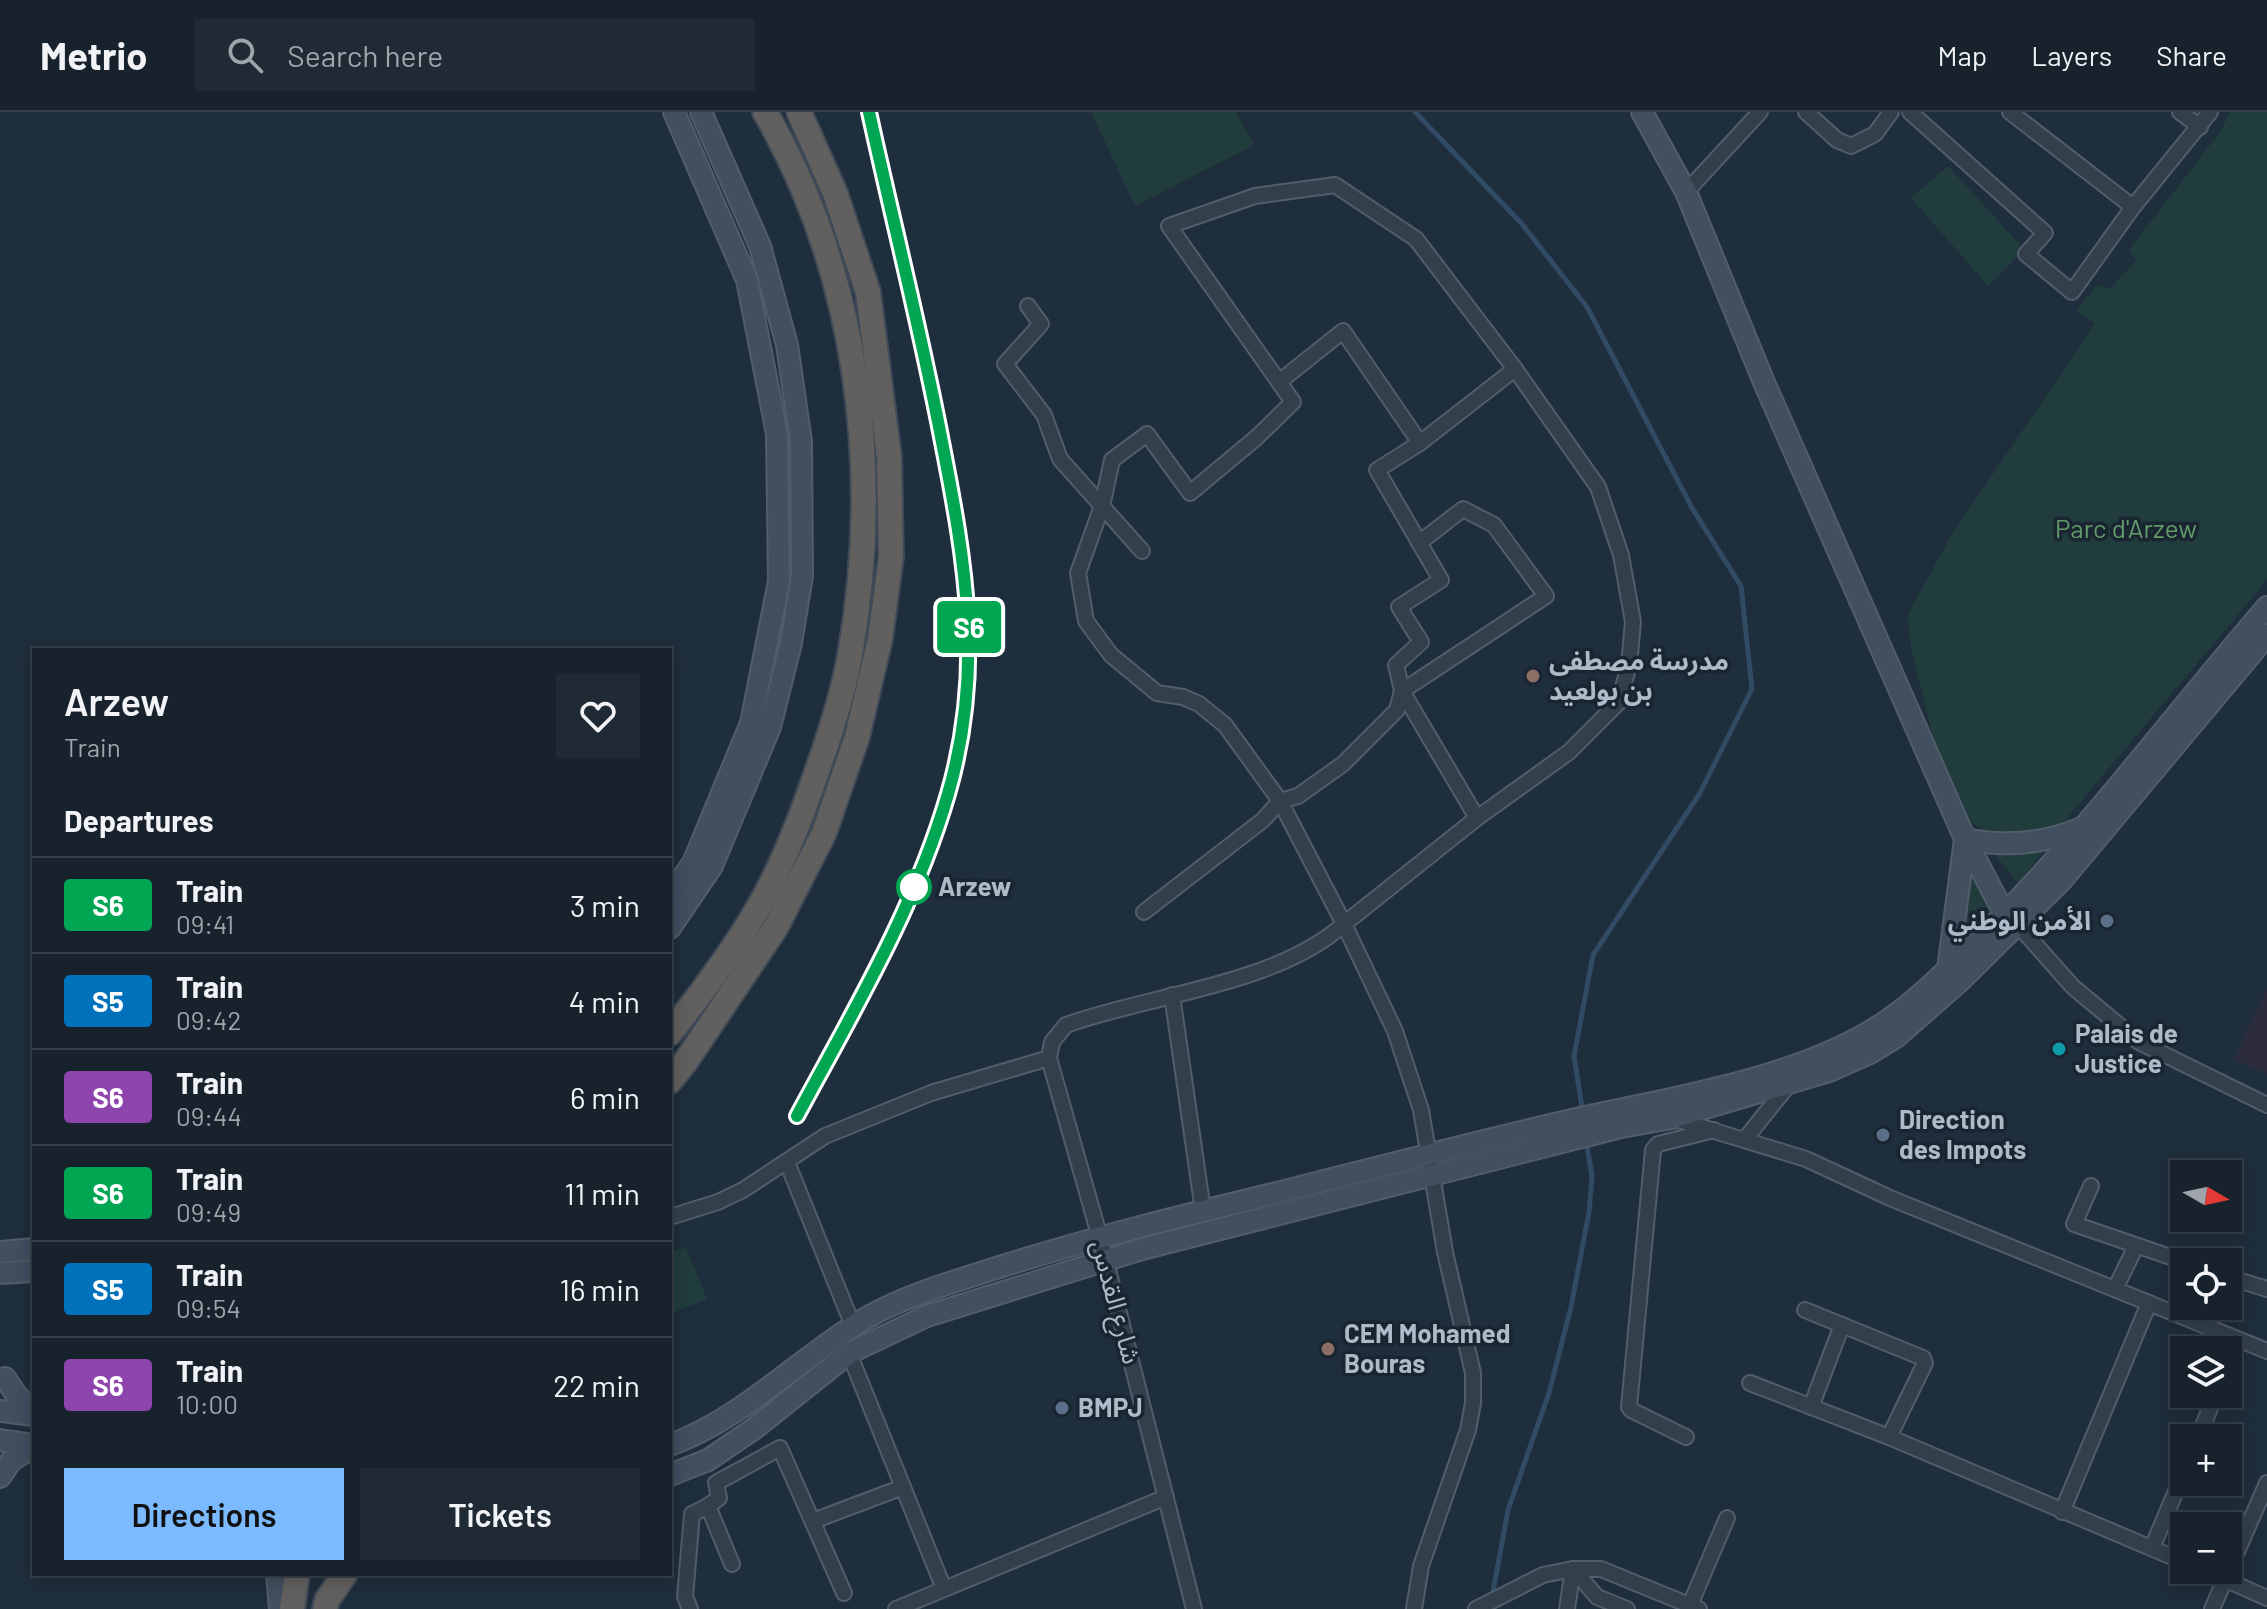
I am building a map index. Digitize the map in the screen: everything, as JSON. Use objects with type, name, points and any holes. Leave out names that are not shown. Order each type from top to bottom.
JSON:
[{"type":"highway","points":[[672,1031],[701,995],[760,904],[798,827],[824,751],[850,658],[864,545],[863,438],[847,323],[820,232],[765,112]]},
{"type":"highway","points":[[672,1078],[776,927],[824,833],[857,737],[880,639],[891,557],[889,457],[868,292],[835,193],[799,112]]},
{"type":"highway","points":[[292,1609],[297,1576]]},
{"type":"highway","points":[[325,1609],[327,1600],[344,1576]]},
{"type":"main road","points":[[672,892],[693,863],[751,723],[779,581],[777,434],[747,280],[674,112]]},
{"type":"main road","points":[[672,925],[712,866],[770,727],[791,643],[802,576],[801,441],[787,345],[760,246],[701,112]]},
{"type":"main road","points":[[1642,112],[1686,192],[1769,394],[1965,839],[2012,920]]},
{"type":"main road","points":[[1620,1118],[1672,1118],[1790,1083],[1870,1053],[1896,1037],[1931,1007],[2012,920],[2081,829],[2267,607]]},
{"type":"main road","points":[[672,1474],[708,1460],[784,1406],[849,1353],[927,1316],[1105,1260],[1433,1175],[1555,1134],[1620,1118],[1679,1096],[1795,1066],[1857,1039],[1890,1019],[1948,969],[2061,881],[2267,635]]},
{"type":"main road","points":[[1965,839],[1992,843],[2024,842],[2054,839],[2081,829]]},
{"type":"main road","points":[[1948,969],[1965,839]]},
{"type":"main road","points":[[672,1444],[736,1411],[869,1316],[912,1297],[1005,1266],[1203,1211],[1429,1154],[1555,1134]]},
{"type":"main road","points":[[0,1273],[18,1250]]},
{"type":"main road","points":[[0,1273],[32,1271]]},
{"type":"main road","points":[[5,1378],[32,1411]]},
{"type":"main road","points":[[766,1389],[784,1406]]},
{"type":"main road","points":[[0,1412],[32,1413]]},
{"type":"main road","points":[[0,1440],[32,1446]]},
{"type":"main road","points":[[0,1477],[11,1461],[32,1447]]},
{"type":"main road","points":[[277,1576],[280,1609]]},
{"type":"street","points":[[1686,192],[1760,112]]},
{"type":"street","points":[[1806,112],[1837,140],[1851,146],[1875,134],[1891,112]]},
{"type":"street","points":[[1910,112],[2045,233],[2026,254],[2072,292],[2133,207],[2210,112]]},
{"type":"street","points":[[2010,112],[2133,207]]},
{"type":"street","points":[[2180,112],[2200,127]]},
{"type":"street","points":[[1203,1211],[1172,995],[1260,972],[1331,936],[1344,924],[1477,818],[1569,752],[1619,702],[1629,665],[1633,622],[1621,555],[1598,487],[1515,369],[1416,239],[1335,185],[1255,196],[1169,226],[1293,402],[1256,438],[1190,493],[1147,434],[1112,460],[1102,506],[1078,573],[1086,621],[1111,655],[1157,693],[1183,697],[1199,704],[1225,725],[1280,801],[1344,924],[1395,1031],[1421,1110],[1445,1252],[1473,1373],[1473,1403],[1461,1452],[1421,1566],[1414,1609]]},
{"type":"street","points":[[1028,306],[1041,324],[1005,364],[1044,415],[1060,459],[1142,551]]},
{"type":"street","points":[[1279,382],[1343,331],[1420,443]]},
{"type":"street","points":[[1477,818],[1402,691],[1396,665],[1421,642],[1399,607],[1441,580],[1377,470],[1420,443],[1515,369]]},
{"type":"street","points":[[1144,912],[1263,820],[1280,801],[1298,796],[1343,764],[1397,710],[1402,691],[1546,596],[1494,525],[1463,509],[1419,543]]},
{"type":"street","points":[[2012,920],[2073,987],[2139,1042],[2267,1105]]},
{"type":"street","name":"شارع القدس","points":[[1172,995],[1066,1025],[1052,1042],[1049,1058],[1100,1238],[1192,1608]]},
{"type":"street","points":[[672,1216],[718,1202],[743,1190],[825,1136],[931,1093],[1049,1058]]},
{"type":"street","points":[[1745,1139],[1790,1083]]},
{"type":"street","points":[[1672,1118],[1806,1159],[1890,1198],[2226,1336]]},
{"type":"street","points":[[1686,1437],[1631,1410],[1633,1362],[1653,1150],[1658,1144],[1714,1130]]},
{"type":"street","points":[[787,1162],[853,1326]]},
{"type":"street","points":[[2091,1186],[2074,1224],[2170,1257]]},
{"type":"street","points":[[2115,1289],[2136,1246]]},
{"type":"street","points":[[2242,1281],[2267,1289]]},
{"type":"street","points":[[2062,1512],[2149,1303]]},
{"type":"street","points":[[1805,1310],[1924,1360],[1889,1437]]},
{"type":"street","points":[[1811,1407],[1842,1325]]},
{"type":"street","points":[[2242,1342],[2267,1351]]},
{"type":"street","points":[[849,1353],[944,1589]]},
{"type":"street","points":[[1750,1383],[1889,1437],[2170,1556]]},
{"type":"street","points":[[690,1609],[685,1597],[692,1514],[719,1498],[716,1483],[780,1448],[844,1593]]},
{"type":"street","points":[[2242,1542],[2267,1483]]},
{"type":"street","points":[[813,1521],[903,1487]]},
{"type":"street","points":[[2152,1548],[2174,1496]]},
{"type":"street","points":[[896,1609],[1166,1497]]},
{"type":"street","points":[[708,1506],[732,1564]]},
{"type":"street","points":[[1476,1609],[1543,1575],[1573,1569],[1601,1569],[1694,1607],[1727,1518]]},
{"type":"street","points":[[1567,1609],[1573,1569]]},
{"type":"street","points":[[1573,1569],[1597,1597],[1627,1609]]},
{"type":"street","points":[[2212,1609],[2224,1584]]},
{"type":"street","points":[[2237,1584],[2267,1598]]},
{"type":"shaded area","points":[[2267,988],[2267,1074],[2234,1059]]},
{"type":"green space","points":[[1091,112],[1236,112],[1254,145],[1135,206]]},
{"type":"green space","name":"Parc d'Arzew","points":[[2230,112],[2267,112],[2267,580],[2063,823],[2031,837],[1992,836],[1971,822],[1933,737],[1911,648],[1907,616],[1952,534],[2095,324],[2076,310],[2097,285],[2110,289],[2137,259],[2128,251],[2220,132]]},
{"type":"green space","points":[[1948,166],[2024,249],[1988,286],[1911,198]]},
{"type":"green space","points":[[1992,851],[2044,851],[2018,883]]},
{"type":"green space","points":[[1970,877],[1994,908],[1964,944]]},
{"type":"green space","points":[[686,1247],[707,1299],[672,1313],[672,1252]]},
{"type":"waterway","points":[[1415,112],[1522,224],[1587,307],[1692,508],[1741,586],[1752,689],[1700,793],[1593,955],[1574,1056],[1583,1114]]},
{"type":"waterway","points":[[1492,1597],[1508,1510],[1549,1393],[1571,1307],[1589,1212],[1592,1176],[1586,1140]]},
{"type":"railway","points":[[797,1116],[881,959],[918,878],[948,794],[966,704],[968,618],[958,531],[925,359],[869,112]]},
{"type":"train","name":"S6","points":[[797,1116],[865,992],[927,857],[949,793],[965,714],[970,634],[961,542],[932,389],[869,112]]},
{"type":"place","name":"مدرسة مصطفى بن بولعيد","points":[[1533,676]]},
{"type":"place","name":"Arzew","points":[[914,887]]},
{"type":"place","name":"الأمن الوطني","points":[[2107,921]]},
{"type":"place","name":"Palais de Justice","points":[[2059,1049]]},
{"type":"place","name":"Direction des Impots","points":[[1883,1135]]},
{"type":"place","name":"CEM Mohamed Bouras","points":[[1328,1349]]},
{"type":"place","name":"BMPJ","points":[[1062,1408]]}]
